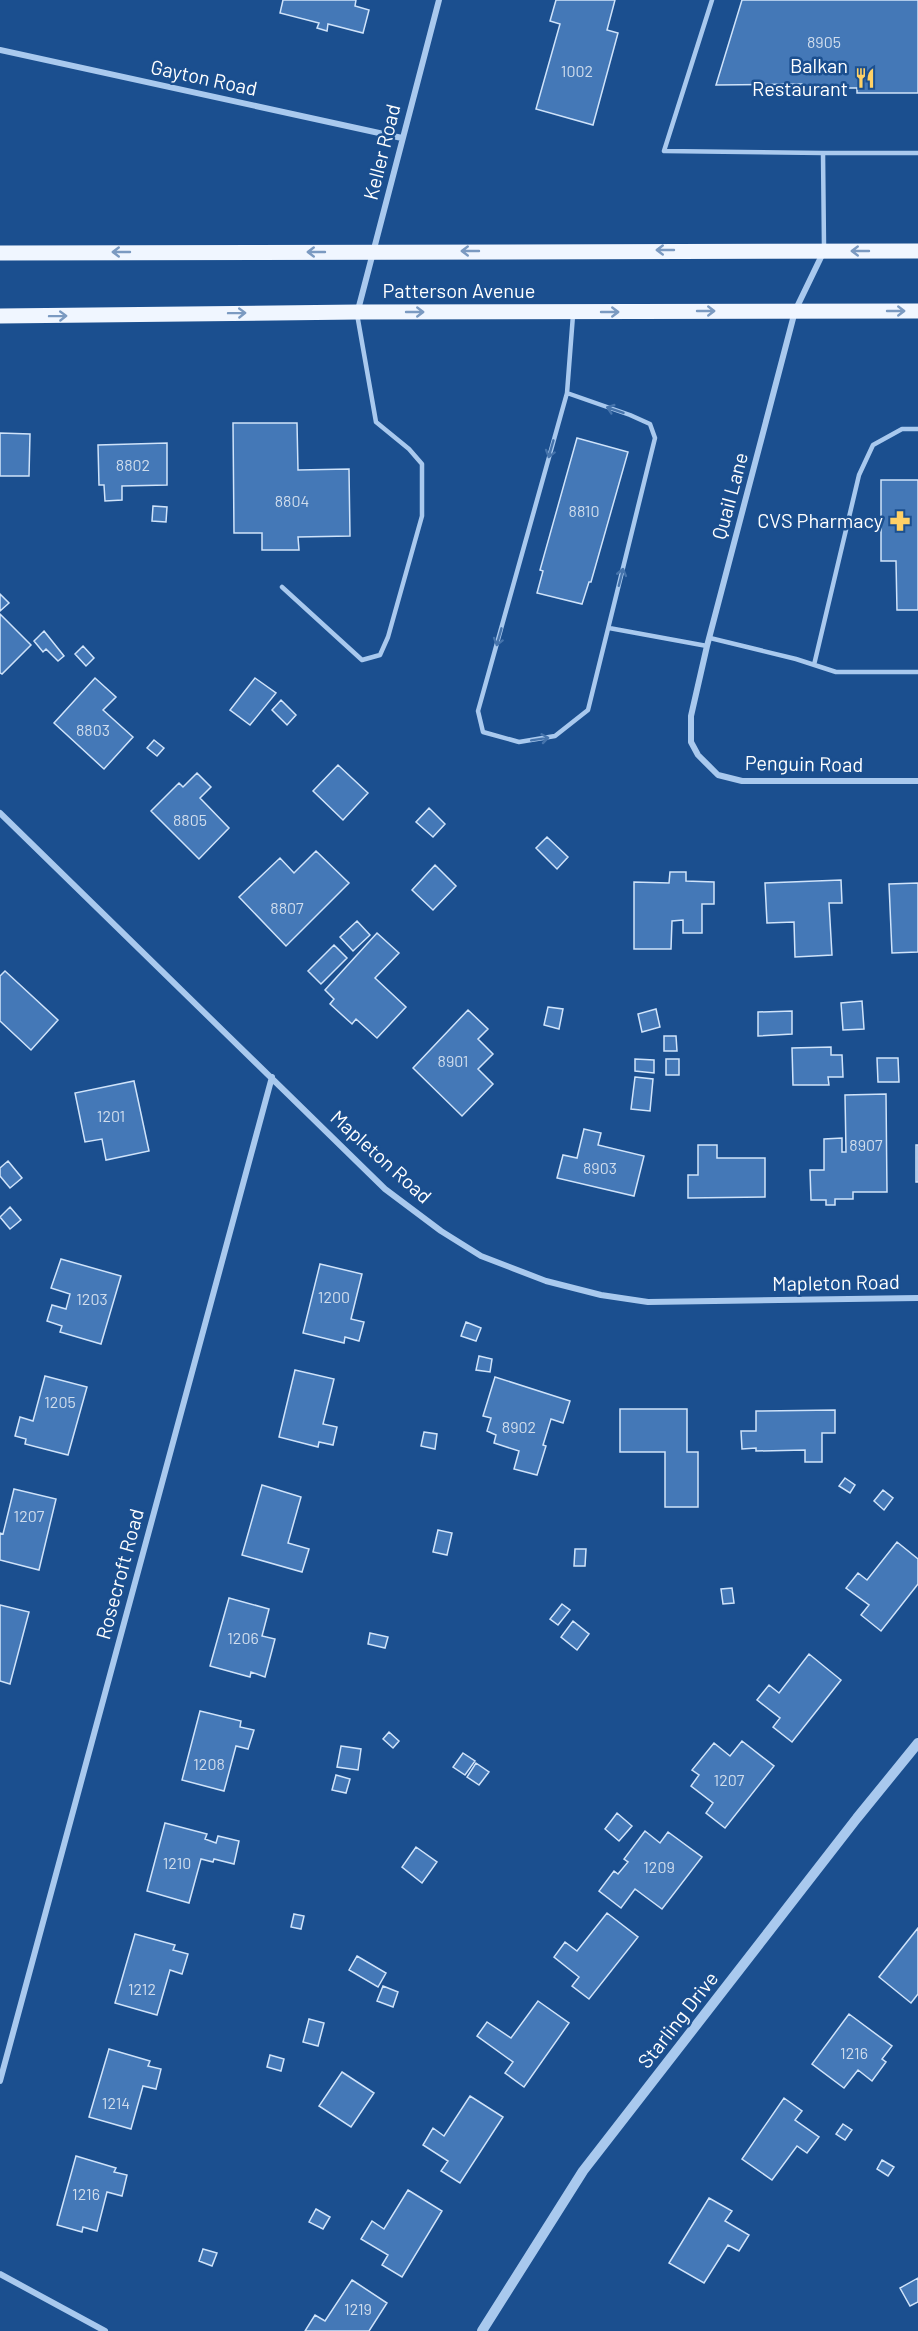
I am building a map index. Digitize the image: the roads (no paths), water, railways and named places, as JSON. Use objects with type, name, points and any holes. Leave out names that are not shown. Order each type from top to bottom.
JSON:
[{"type":"main road","name":"Patterson Avenue","points":[[0,253],[918,251]]},
{"type":"main road","name":"Patterson Avenue","points":[[0,316],[357,312],[918,311]]},
{"type":"street","name":"Keller Road","points":[[357,312],[439,0]]},
{"type":"street","name":"Gayton Road","points":[[0,50],[402,138]]},
{"type":"street","name":"Quail Lane","points":[[698,755],[691,742],[691,716],[707,646],[795,311],[824,251]]},
{"type":"street","name":"Penguin Road","points":[[698,755],[718,775],[742,781],[918,781]]},
{"type":"street","name":"Mapleton Road","points":[[0,813],[385,1189],[441,1231],[481,1256],[546,1281],[601,1295],[648,1302],[918,1298]]},
{"type":"street","name":"Rosecroft Road","points":[[0,2081],[272,1077]]},
{"type":"street","name":"Starling Drive","points":[[482,2331],[583,2171],[857,1818],[918,1743]]},
{"type":"street","points":[[0,2274],[105,2331]]},
{"type":"lane","points":[[712,0],[664,151],[918,153]]},
{"type":"lane","points":[[823,153],[824,251]]},
{"type":"lane","points":[[282,587],[362,660],[380,655],[388,637],[422,516],[422,464],[409,449],[376,422],[357,312]]},
{"type":"lane","points":[[567,393],[650,424],[655,438],[588,710],[555,736],[519,742],[483,732],[478,711],[567,393],[573,312]]},
{"type":"lane","points":[[814,665],[859,475],[873,445],[902,429],[918,429]]},
{"type":"lane","points":[[609,628],[707,646]]},
{"type":"lane","points":[[710,638],[836,672],[918,672]]},
{"type":"place","name":"Balkan Restaurant","points":[[865,78]]},
{"type":"place","name":"CVS Pharmacy","points":[[900,521]]}]
